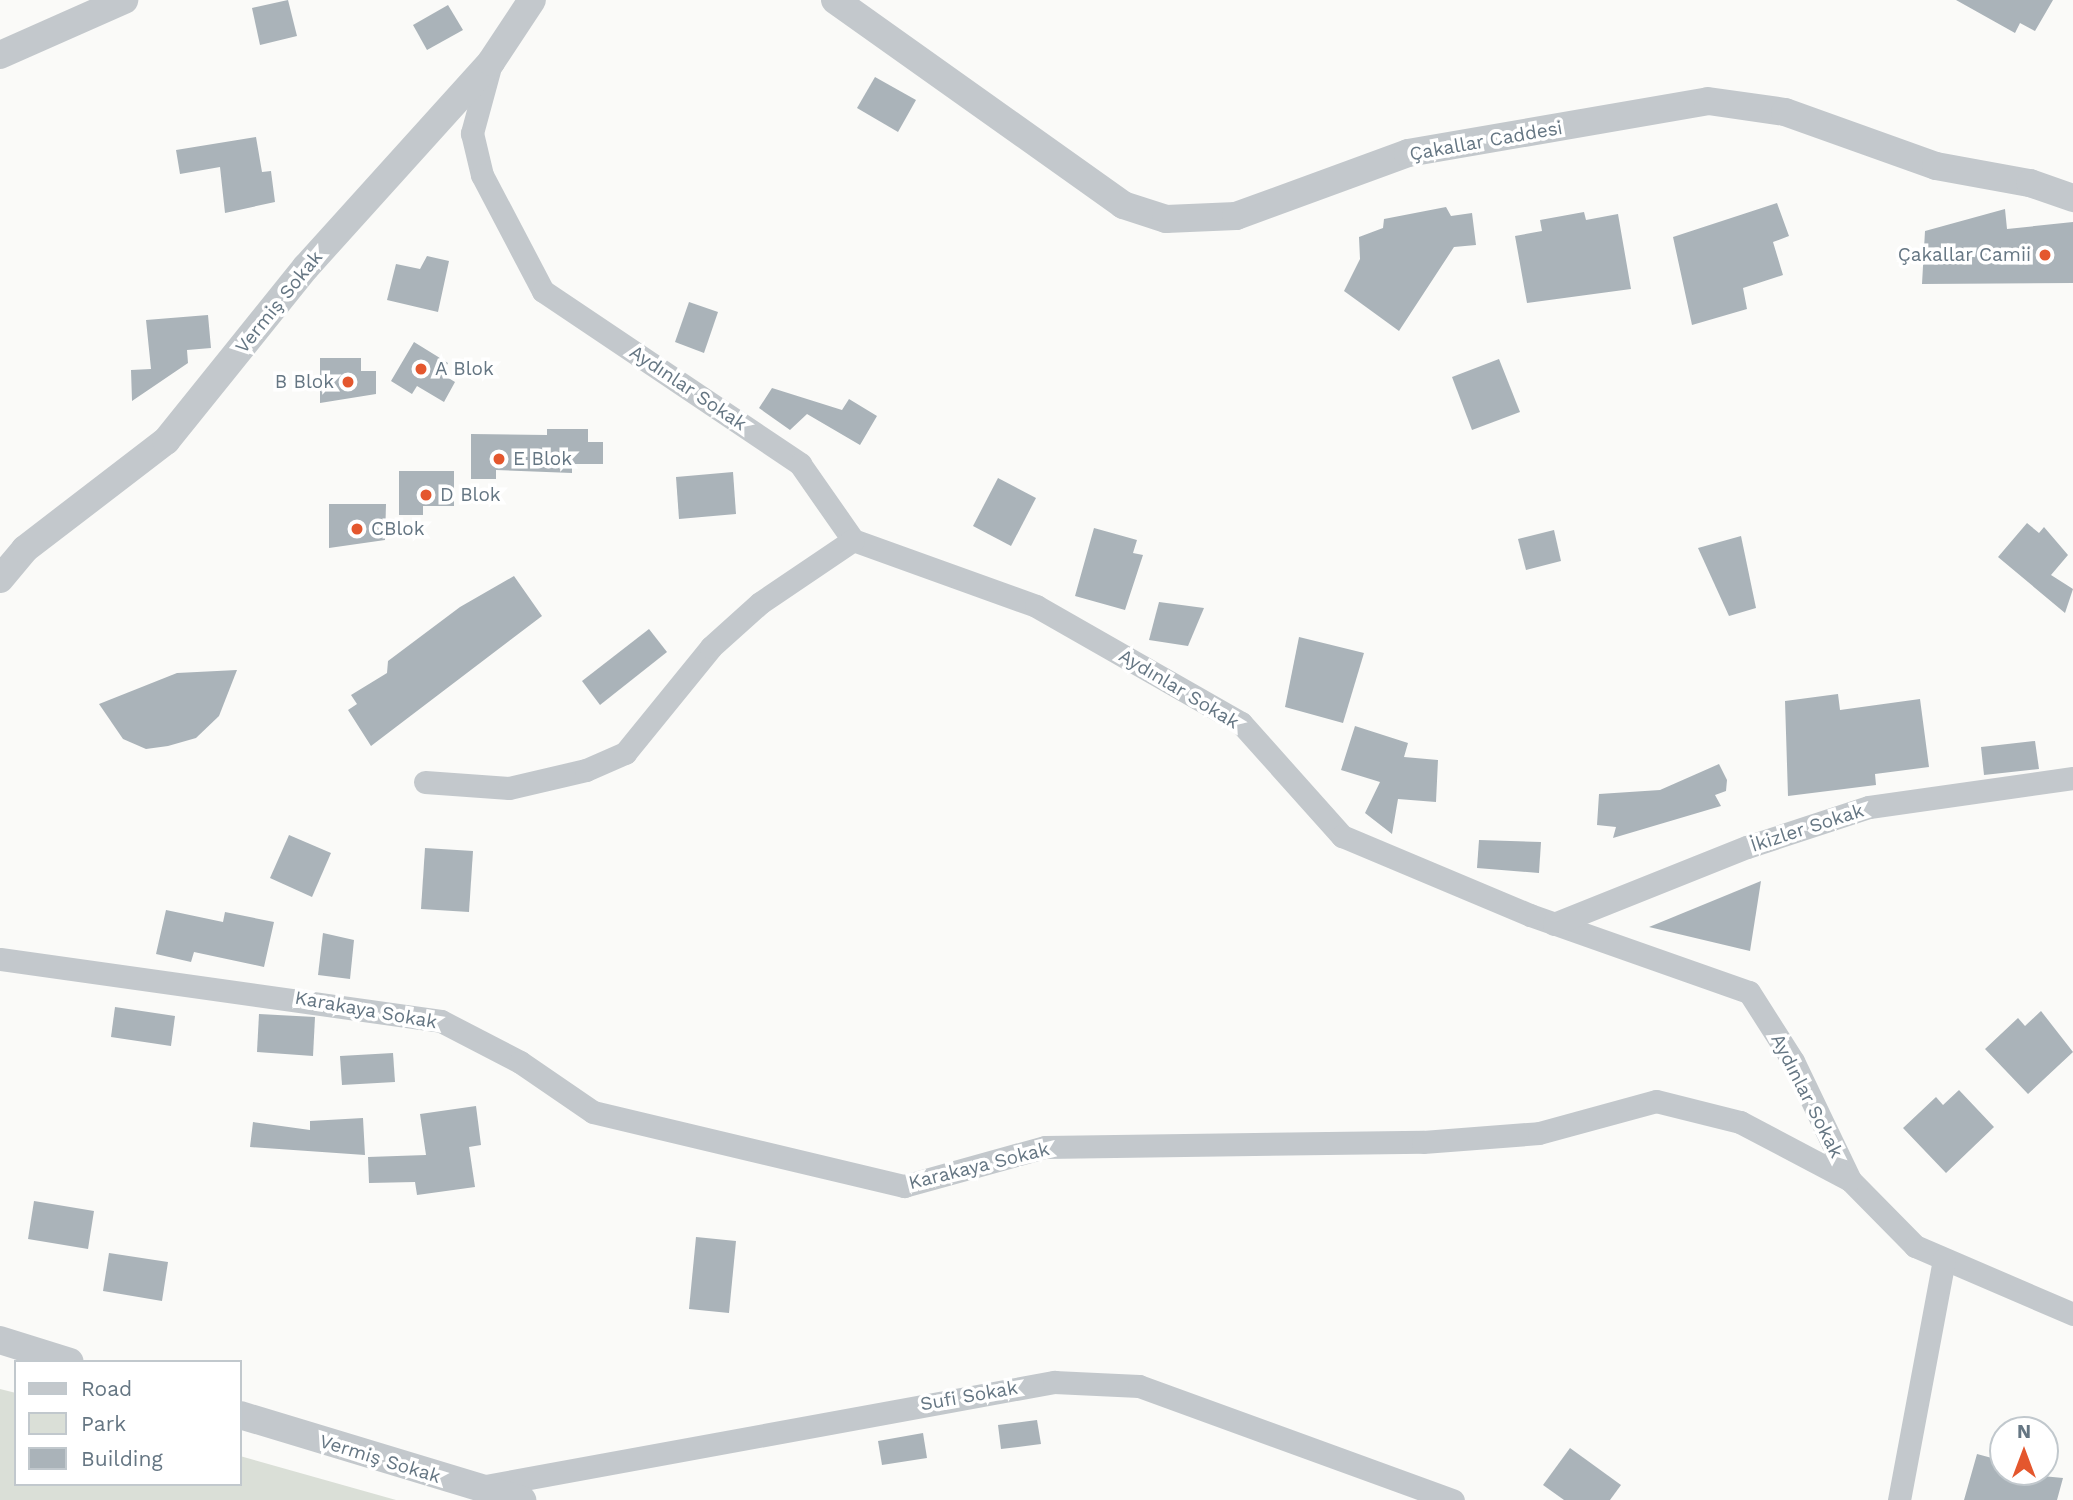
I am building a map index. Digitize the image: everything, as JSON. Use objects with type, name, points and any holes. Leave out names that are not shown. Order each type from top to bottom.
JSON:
[{"type":"street","points":[[0,55],[124,0]]},
{"type":"street","name":"Vermiş Sokak","points":[[0,579],[26,549],[166,440],[306,267],[491,62],[532,0]]},
{"type":"street","name":"Çakallar Caddesi","points":[[835,0],[1123,205],[1166,219],[1236,216],[1408,152],[1708,101],[1785,112],[1936,166],[2031,183],[2073,198]]},
{"type":"street","name":"Aydınlar Sokak","points":[[491,62],[472,133],[482,175],[542,291],[800,464],[853,540],[1036,606],[1241,723],[1342,836],[1554,924],[1749,992],[1793,1061],[1850,1180],[1915,1247],[2073,1314]]},
{"type":"street","points":[[425,782],[509,788],[586,770],[625,753],[711,647],[760,603],[853,540]]},
{"type":"street","name":"İkizler Sokak","points":[[1554,924],[1748,847],[1869,807],[2073,778]]},
{"type":"street","name":"Karakaya Sokak","points":[[0,959],[441,1021],[520,1062],[593,1112],[904,1186],[1045,1147],[1423,1142],[1539,1133],[1656,1101],[1740,1122],[1850,1180]]},
{"type":"street","points":[[1899,1500],[1944,1259]]},
{"type":"street","points":[[0,1340],[64,1360]]},
{"type":"street","name":"Sufi Sokak","points":[[473,1489],[1054,1382],[1139,1386],[1453,1500]]},
{"type":"street","name":"Vermiş Sokak","points":[[242,1416],[473,1489],[522,1500]]},
{"type":"green space","points":[[0,1389],[14,1392],[14,1486],[242,1486],[242,1457],[396,1500],[0,1500]]},
{"type":"building","points":[[288,0],[297,36],[260,45],[252,8]]},
{"type":"building","points":[[1956,0],[2053,0],[2035,31],[2020,23],[2015,33]]},
{"type":"building","points":[[448,5],[463,30],[427,50],[413,25]]},
{"type":"building","points":[[875,77],[916,100],[898,132],[857,108]]},
{"type":"building","points":[[256,137],[262,172],[271,171],[275,202],[225,213],[220,167],[180,174],[176,150]]},
{"type":"building","points":[[1777,203],[1789,236],[1773,242],[1783,275],[1743,288],[1747,309],[1692,325],[1673,237]]},
{"type":"building","points":[[1446,207],[1451,216],[1472,213],[1476,245],[1454,247],[1399,331],[1344,291],[1360,259],[1359,237],[1383,228],[1384,219]]},
{"type":"building","points":[[2005,209],[2007,229],[2073,222],[2073,283],[1922,284],[1925,231]]},
{"type":"building","points":[[1584,212],[1586,220],[1618,214],[1631,289],[1527,303],[1515,236],[1542,231],[1540,220]]},
{"type":"building","points":[[427,256],[449,261],[438,312],[387,300],[396,264],[420,269]]},
{"type":"building","points":[[689,302],[718,312],[704,353],[675,342]]},
{"type":"building","points":[[208,315],[211,348],[187,350],[188,363],[132,401],[131,370],[151,369],[146,320]]},
{"type":"building","name":"A Blok","points":[[414,342],[448,363],[442,374],[455,382],[444,402],[417,386],[412,394],[391,381]]},
{"type":"building","name":"B Blok","points":[[320,358],[361,358],[361,371],[376,371],[376,394],[320,403]]},
{"type":"building","points":[[1499,359],[1520,412],[1472,430],[1452,377]]},
{"type":"building","points":[[772,388],[842,410],[849,399],[877,416],[860,445],[807,414],[790,430],[759,408]]},
{"type":"building","points":[[547,429],[588,429],[588,442],[603,442],[603,464],[572,464],[572,473],[496,470],[496,479],[471,479],[471,434],[547,435]]},
{"type":"building","name":"D Blok","points":[[399,471],[454,471],[454,506],[423,506],[423,515],[399,515]]},
{"type":"building","points":[[733,472],[736,514],[679,519],[676,477]]},
{"type":"building","points":[[998,478],[1036,498],[1011,546],[973,526]]},
{"type":"building","name":"CBlok","points":[[329,504],[386,504],[385,540],[329,548]]},
{"type":"building","points":[[2027,523],[2039,533],[2044,527],[2068,555],[2051,575],[2073,589],[2065,613],[1998,557]]},
{"type":"building","points":[[1094,528],[1137,540],[1133,553],[1143,555],[1125,610],[1075,596]]},
{"type":"building","points":[[1554,530],[1561,561],[1526,570],[1518,539]]},
{"type":"building","points":[[1741,536],[1756,608],[1729,616],[1698,548]]},
{"type":"building","points":[[514,576],[542,616],[371,746],[348,710],[357,704],[351,695],[387,673],[388,661],[460,607]]},
{"type":"building","points":[[1159,602],[1204,608],[1188,646],[1149,640]]},
{"type":"building","points":[[649,629],[667,652],[600,705],[582,681]]},
{"type":"building","points":[[1299,637],[1364,653],[1343,723],[1285,707]]},
{"type":"building","points":[[237,670],[219,716],[196,738],[168,746],[146,749],[123,739],[99,704],[177,673]]},
{"type":"building","points":[[1838,694],[1840,710],[1920,699],[1929,767],[1875,774],[1876,785],[1788,796],[1785,701]]},
{"type":"building","points":[[1355,726],[1408,743],[1404,757],[1438,760],[1436,802],[1398,799],[1392,834],[1365,813],[1380,782],[1341,770]]},
{"type":"building","points":[[2035,741],[2039,769],[1984,775],[1981,747]]},
{"type":"building","points":[[1719,764],[1727,780],[1726,791],[1715,795],[1721,806],[1613,838],[1616,827],[1597,825],[1599,794],[1660,790]]},
{"type":"building","points":[[289,835],[331,853],[312,897],[270,878]]},
{"type":"building","points":[[1479,840],[1541,842],[1539,873],[1477,868]]},
{"type":"building","points":[[425,848],[473,851],[469,912],[421,909]]},
{"type":"building","points":[[1761,881],[1750,951],[1649,927]]},
{"type":"building","points":[[166,910],[223,922],[225,912],[274,922],[264,967],[194,952],[191,962],[156,954]]},
{"type":"building","points":[[323,933],[354,940],[350,979],[318,975]]},
{"type":"building","points":[[115,1007],[175,1016],[171,1046],[111,1037]]},
{"type":"building","points":[[2041,1011],[2073,1052],[2028,1094],[1985,1049],[2018,1018],[2025,1026]]},
{"type":"building","points":[[259,1014],[315,1017],[313,1056],[257,1052]]},
{"type":"building","points":[[393,1053],[395,1082],[342,1085],[340,1056]]},
{"type":"building","points":[[1959,1090],[1994,1127],[1946,1173],[1903,1128],[1936,1097],[1943,1105]]},
{"type":"building","points":[[476,1106],[481,1145],[469,1147],[475,1187],[417,1195],[415,1182],[369,1183],[368,1157],[426,1155],[420,1114]]},
{"type":"building","points":[[363,1118],[365,1155],[250,1147],[253,1122],[310,1130],[310,1121]]},
{"type":"building","points":[[34,1201],[94,1211],[88,1249],[28,1239]]},
{"type":"building","points":[[696,1237],[736,1241],[729,1313],[689,1309]]},
{"type":"building","points":[[109,1253],[168,1262],[162,1301],[103,1291]]},
{"type":"building","points":[[1037,1420],[1041,1444],[1001,1449],[998,1425]]},
{"type":"building","points":[[923,1433],[927,1458],[882,1465],[878,1441]]},
{"type":"building","points":[[1570,1448],[1621,1485],[1610,1500],[1564,1500],[1543,1485]]},
{"type":"building","points":[[1977,1454],[1989,1457],[1989,1486],[2059,1486],[2059,1478],[2063,1478],[2057,1500],[1964,1500]]},
{"type":"place","name":"Çakallar Camii","points":[[2045,255]]},
{"type":"place","name":"A Blok","points":[[421,369]]},
{"type":"place","name":"B Blok","points":[[348,382]]},
{"type":"place","name":"E Blok","points":[[499,459]]},
{"type":"place","name":"D Blok","points":[[426,495]]},
{"type":"place","name":"CBlok","points":[[357,529]]}]
